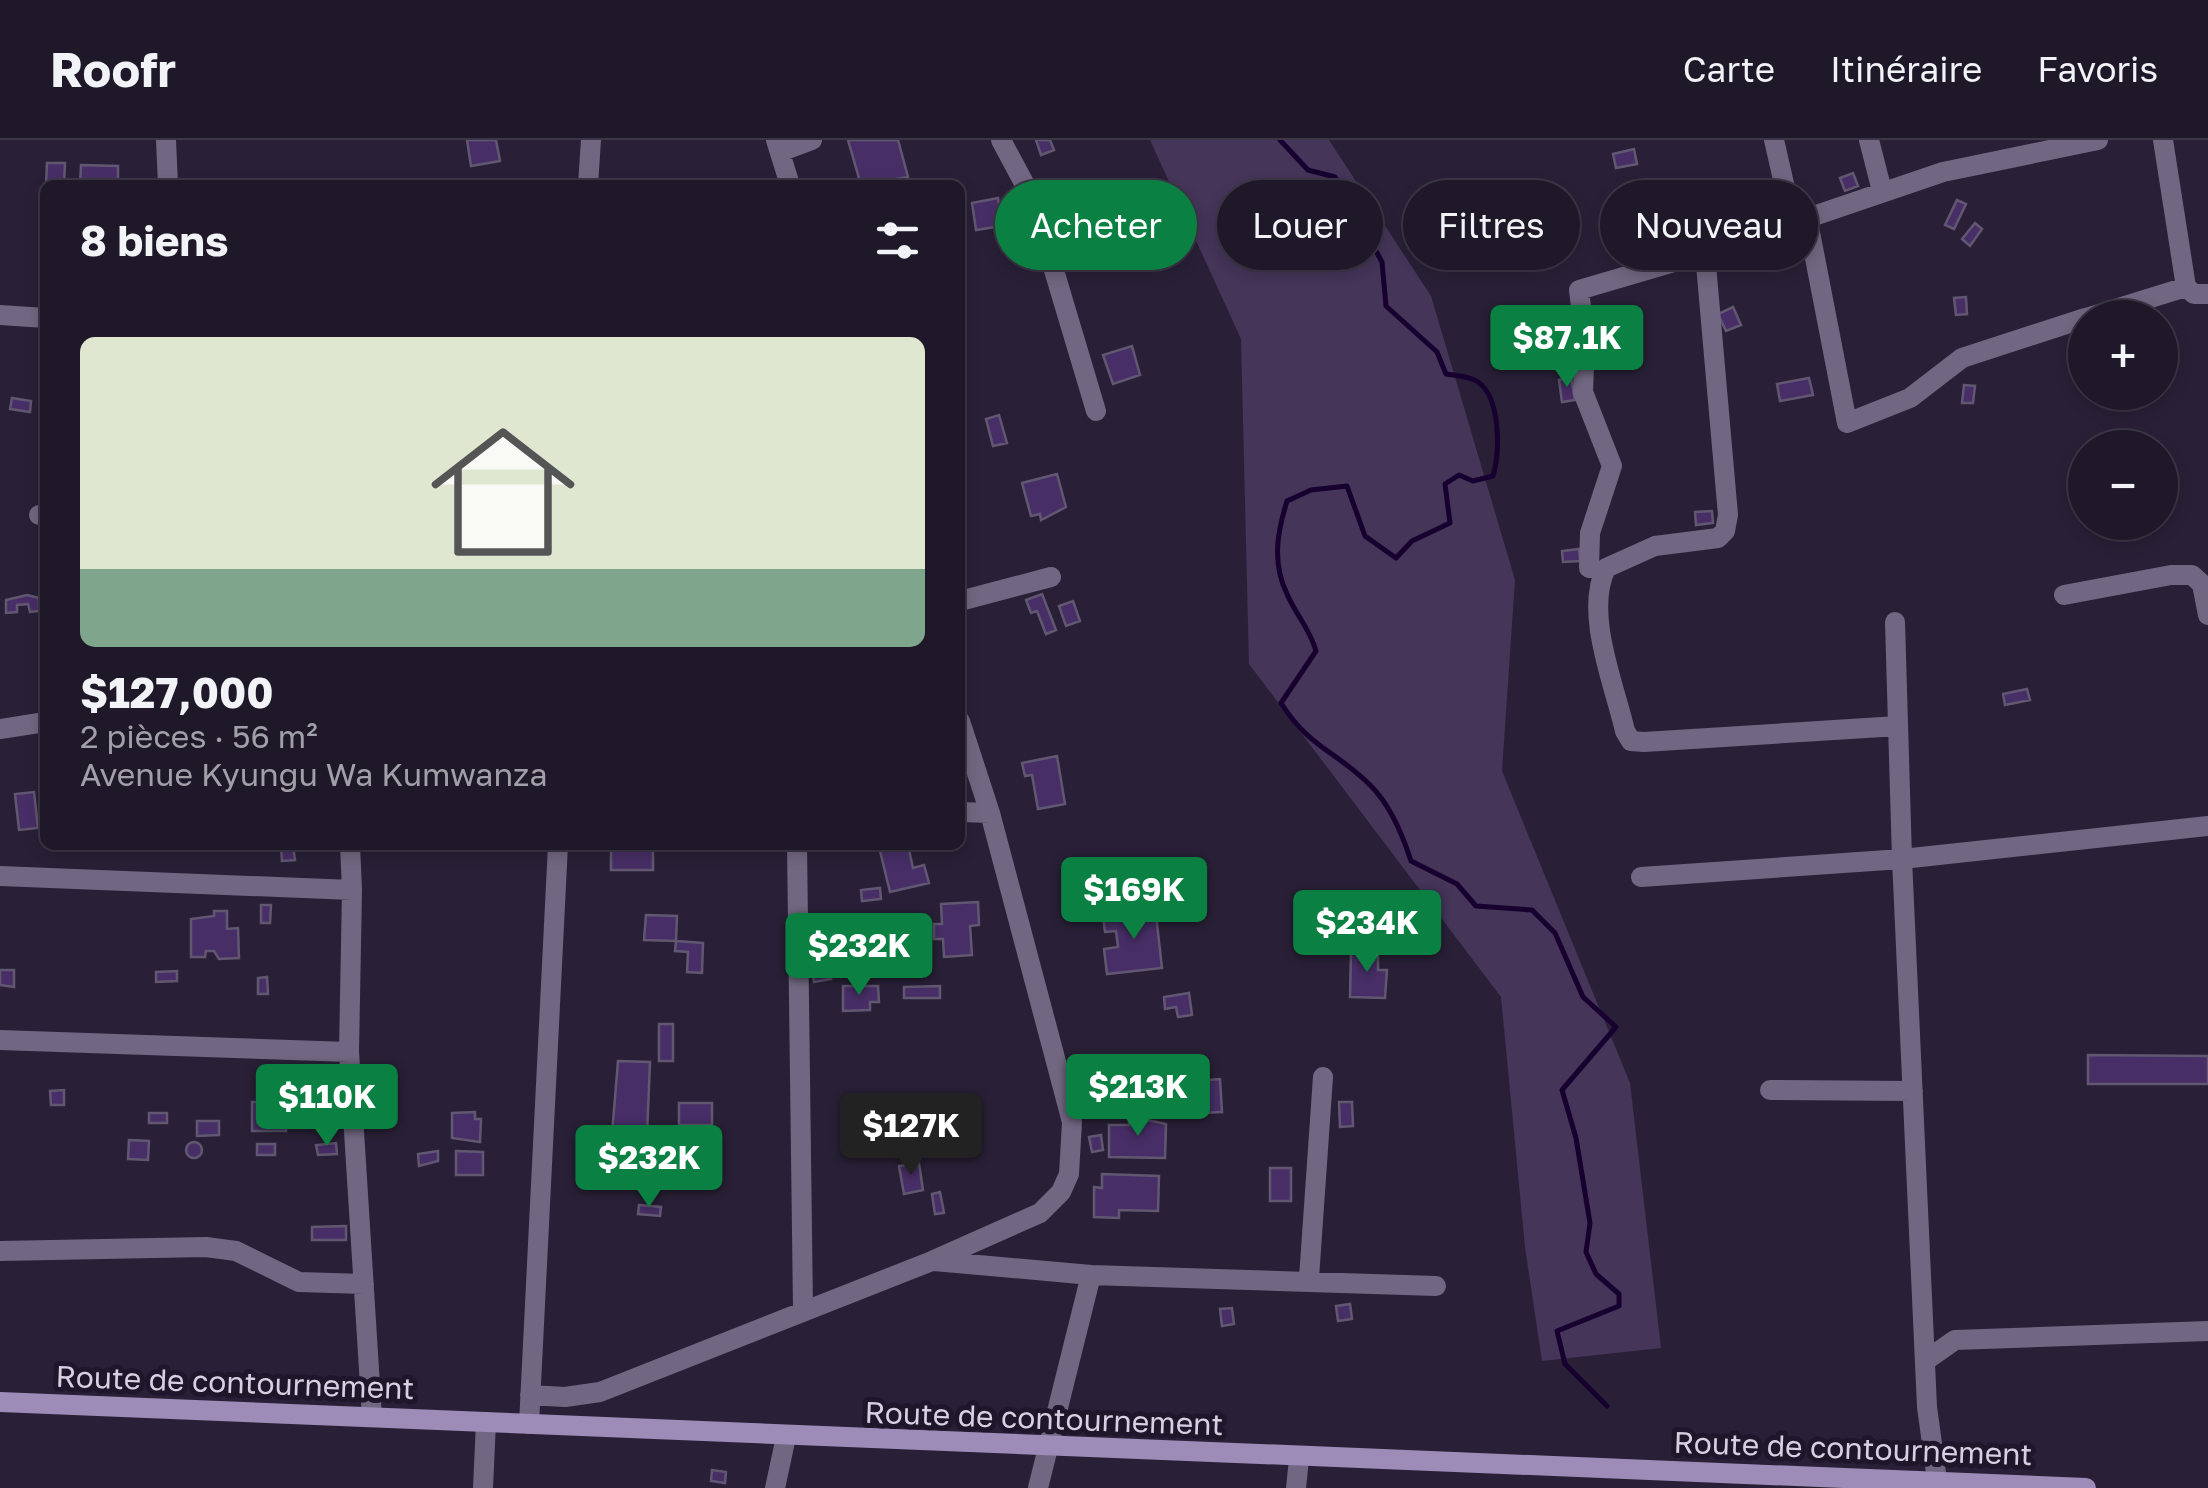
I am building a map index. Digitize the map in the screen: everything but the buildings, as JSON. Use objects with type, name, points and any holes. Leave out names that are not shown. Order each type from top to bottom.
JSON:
[{"type":"street","points":[[166,140],[168,180]]},
{"type":"street","points":[[588,180],[590,140]]},
{"type":"street","points":[[788,180],[778,146],[812,140]]},
{"type":"street","points":[[1002,140],[1033,200],[1096,411]]},
{"type":"street","points":[[1774,140],[1787,180]]},
{"type":"street","points":[[1869,140],[1882,191]]},
{"type":"street","points":[[1818,214],[1943,172],[2098,140]]},
{"type":"street","points":[[2163,140],[2186,286],[2194,294],[2208,294]]},
{"type":"street","points":[[1589,568],[1590,532],[1612,466],[1583,392],[1585,340],[1579,290],[1649,270]]},
{"type":"street","points":[[1706,270],[1728,515],[1725,531],[1718,538],[1655,546],[1606,568],[1598,584],[1599,612],[1625,731],[1631,741],[1644,742],[1898,726]]},
{"type":"street","points":[[1812,270],[1847,423],[1910,398],[1962,358],[2068,324]]},
{"type":"street","points":[[2142,300],[2186,286]]},
{"type":"street","points":[[0,315],[40,318]]},
{"type":"street","points":[[2064,595],[2171,574],[2192,575],[2202,584],[2208,615]]},
{"type":"street","points":[[965,601],[1051,578]]},
{"type":"street","points":[[1895,622],[1924,1361],[1937,1480]]},
{"type":"street","points":[[0,729],[40,723]]},
{"type":"street","points":[[530,1395],[581,1397],[600,1392],[802,1309],[932,1261],[1040,1213],[1061,1192],[1073,1156],[1072,1122],[990,813],[965,736]]},
{"type":"street","points":[[965,812],[990,813]]},
{"type":"street","points":[[1641,877],[1902,859],[2208,826]]},
{"type":"street","points":[[350,850],[349,1052],[372,1417]]},
{"type":"street","points":[[529,1424],[558,850]]},
{"type":"street","points":[[796,850],[802,1309]]},
{"type":"street","points":[[0,876],[352,890]]},
{"type":"street","points":[[0,1040],[349,1052]]},
{"type":"street","points":[[1310,1278],[1324,1077]]},
{"type":"street","points":[[1770,1090],[1912,1091]]},
{"type":"street","points":[[0,1250],[206,1247],[236,1250],[300,1282],[364,1284]]},
{"type":"street","points":[[932,1261],[1091,1275],[1310,1278],[1436,1286]]},
{"type":"street","points":[[1038,1488],[1091,1275]]},
{"type":"street","points":[[1924,1361],[1955,1340],[2208,1331]]},
{"type":"street","name":"Route de contournement","points":[[0,1402],[1299,1459],[2086,1488]]},
{"type":"street","points":[[481,1487],[486,1422]]},
{"type":"street","points":[[775,1488],[786,1437]]},
{"type":"street","points":[[1296,1488],[1299,1459]]},
{"type":"shaded area","points":[[1150,140],[1329,140],[1355,180],[1217,180],[1217,270],[1383,270],[1383,223],[1403,253],[1403,270],[1414,270],[1431,296],[1515,580],[1502,771],[1630,1083],[1661,1348],[1542,1361],[1525,1247],[1501,997],[1249,664],[1241,339],[1197,243],[1197,180],[1168,180]]},
{"type":"waterway","points":[[1280,140],[1308,170],[1335,177],[1382,262],[1386,306],[1437,352],[1446,374],[1478,382],[1486,390],[1495,412],[1497,453],[1493,476],[1473,481],[1459,475],[1445,484],[1450,523],[1412,541],[1396,558],[1365,536],[1347,486],[1311,490],[1287,501],[1279,536],[1279,571],[1316,651],[1281,703],[1303,731],[1359,774],[1378,794],[1395,821],[1411,861],[1457,884],[1476,906],[1532,910],[1555,933],[1583,997],[1616,1027],[1562,1090],[1576,1138],[1590,1223],[1586,1252],[1596,1274],[1619,1294],[1619,1306],[1557,1331],[1565,1364],[1607,1406]]}]
